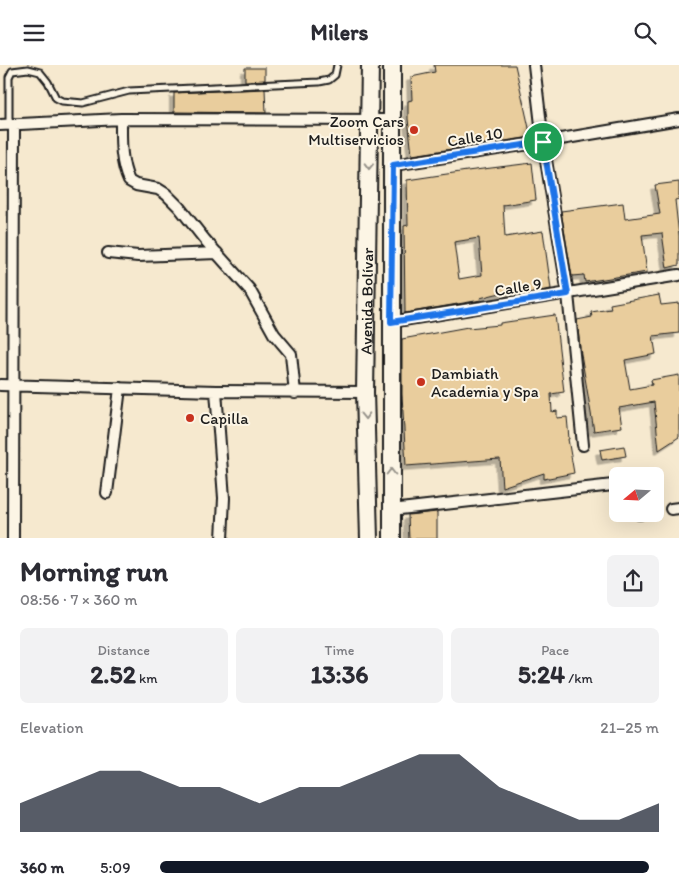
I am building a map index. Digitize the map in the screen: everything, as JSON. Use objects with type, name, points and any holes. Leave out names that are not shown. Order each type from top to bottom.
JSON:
[{"type":"main road","name":"Avenida Bolívar","points":[[369,538],[365,392],[370,65]]},
{"type":"main road","name":"Avenida Bolívar","points":[[392,65],[392,538]]},
{"type":"street","points":[[534,65],[543,142],[568,294],[583,445]]},
{"type":"street","points":[[121,119],[121,151],[125,173],[129,181],[136,185],[158,189],[166,194],[249,289],[274,333],[291,355],[295,393]]},
{"type":"street","points":[[13,538],[14,384],[8,124],[121,119],[393,120]]},
{"type":"street","name":"Calle 10","points":[[393,165],[679,119]]},
{"type":"street","points":[[108,253],[138,256],[217,253]]},
{"type":"street","name":"Calle 9","points":[[391,322],[679,275]]},
{"type":"street","points":[[0,385],[295,393],[365,392]]},
{"type":"street","points":[[107,493],[120,388]]},
{"type":"street","points":[[216,391],[224,498],[222,538]]},
{"type":"street","points":[[391,510],[609,485]]},
{"type":"lane","points":[[8,124],[9,77],[12,71],[28,69],[40,72],[56,98],[62,101],[83,103],[129,91],[329,81],[336,75],[337,65]]},
{"type":"building","points":[[434,65],[515,65],[531,137],[412,155],[408,119],[408,101],[412,100],[411,77],[435,72]]},
{"type":"building","points":[[245,68],[265,68],[265,80],[245,81]]},
{"type":"building","points":[[265,89],[266,113],[174,112],[174,93]]},
{"type":"building","points":[[532,163],[536,200],[503,205],[505,237],[543,231],[551,289],[516,295],[516,291],[496,294],[480,298],[481,300],[405,313],[404,226],[408,225],[407,180]],"holes":[[[479,238],[482,275],[459,279],[454,242]]]},
{"type":"building","points":[[679,182],[679,199],[675,200],[679,236],[679,265],[667,268],[662,233],[642,235],[647,272],[585,282],[584,275],[572,276],[561,211],[623,203],[625,219],[660,214],[655,185]]},
{"type":"building","points":[[659,295],[661,305],[679,303],[679,333],[653,336],[656,354],[625,360],[630,389],[652,385],[651,380],[679,375],[679,437],[659,450],[654,402],[619,408],[622,427],[594,431],[577,320],[592,317],[591,312],[611,309],[610,304]]},
{"type":"building","points":[[555,315],[564,392],[551,394],[552,412],[557,411],[557,418],[567,417],[568,439],[574,473],[544,479],[544,473],[502,487],[500,459],[406,466],[402,394],[402,339],[468,327],[500,325],[500,323]]},
{"type":"building","points":[[624,446],[626,456],[602,460],[600,450]]},
{"type":"building","points":[[437,512],[437,538],[409,538],[408,515]]},
{"type":"place","name":"Zoom Cars Multiservicios","points":[[414,130]]},
{"type":"place","name":"Dambiath Academia y Spa","points":[[421,382]]},
{"type":"place","name":"Capilla","points":[[190,418]]},
{"type":"route","points":[[543,142],[568,294],[391,322],[393,165],[543,142]]}]
